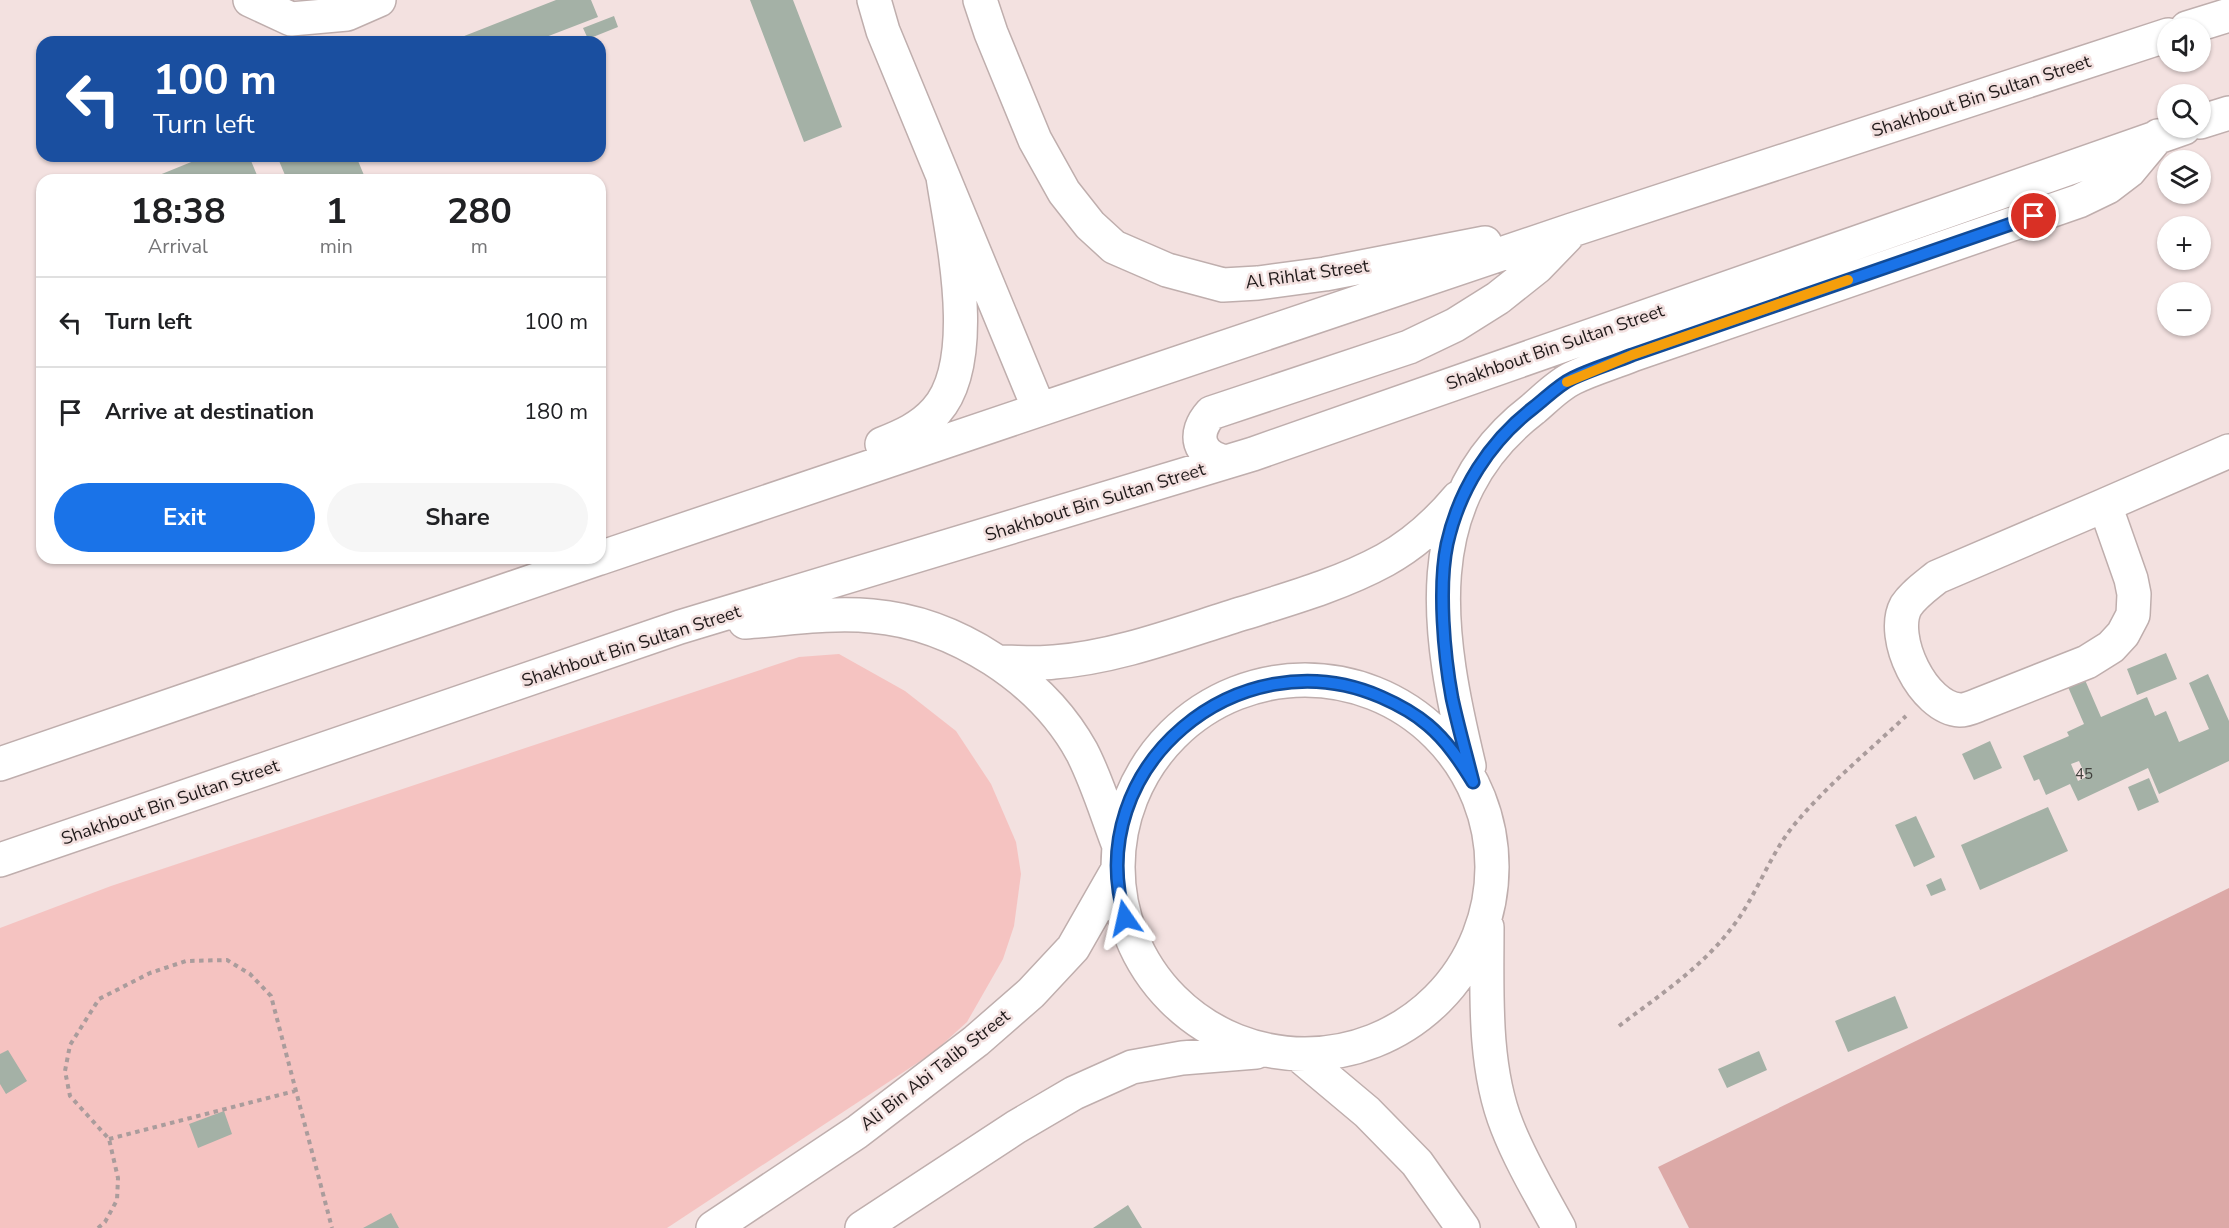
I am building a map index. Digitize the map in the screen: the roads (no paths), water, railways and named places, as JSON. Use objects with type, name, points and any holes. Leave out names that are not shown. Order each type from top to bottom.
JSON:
[{"type":"main road","points":[[250,0],[291,19],[347,14],[379,0]]},
{"type":"main road","points":[[874,0],[884,31],[1040,409]]},
{"type":"main road","name":"Al Rihlat Street","points":[[980,0],[991,33],[1035,140],[1064,192],[1090,225],[1114,247],[1167,270],[1223,285],[1258,283],[1326,273],[1482,243],[1572,230]]},
{"type":"main road","points":[[2211,21],[2229,15]]},
{"type":"main road","name":"Shakhbout Bin Sultan Street","points":[[606,556],[1243,343],[1572,230],[2157,39]]},
{"type":"main road","points":[[2211,118],[2229,112]]},
{"type":"main road","name":"Shakhbout Bin Sultan Street","points":[[0,860],[680,627],[1226,462],[2157,137]]},
{"type":"main road","points":[[999,662],[1053,663],[1096,657],[1324,588],[1385,560],[1436,524],[1466,488],[1489,451],[1513,424],[1571,379],[1643,351],[2079,201],[2109,187],[2165,138]]},
{"type":"main road","points":[[704,522],[913,431],[937,410],[957,366],[961,333],[961,303],[944,177]]},
{"type":"main road","points":[[1226,462],[1215,460],[1200,444],[1199,433],[1203,422],[1211,414],[1409,347],[1455,325],[1498,298],[1537,267],[1572,230]]},
{"type":"main road","points":[[2105,505],[2134,594],[2133,615],[2123,634],[2111,647],[2087,662],[1960,710],[1929,695],[1919,679],[1902,640],[1901,621],[1906,607],[1920,590],[1937,577],[2229,451]]},
{"type":"main road","points":[[1466,488],[1447,544],[1444,641],[1452,698],[1473,782],[1485,813],[1492,846],[1493,879],[1487,913],[1475,947],[1456,978],[1432,1005],[1411,1021],[1371,1043],[1335,1052],[1299,1055],[1267,1051],[1237,1042],[1208,1029],[1183,1010],[1160,987],[1142,961],[1129,933],[1120,903],[1118,859],[1126,810],[1141,776],[1162,746],[1189,720],[1220,701],[1254,687],[1291,680],[1328,681],[1364,689],[1397,704],[1428,724],[1447,744],[1473,782]]},
{"type":"main road","name":"Shakhbout Bin Sultan Street","points":[[0,764],[583,564]]},
{"type":"main road","points":[[680,627],[831,615],[872,616],[909,622],[945,634],[999,662],[1035,690],[1065,725],[1082,753],[1118,859]]},
{"type":"main road","name":"Ali Bin Abi Talib Street","points":[[713,1228],[857,1132],[984,1034],[1031,993],[1073,948],[1118,859]]},
{"type":"main road","points":[[1487,913],[1487,1013],[1491,1065],[1506,1124],[1524,1166],[1559,1228]]},
{"type":"main road","points":[[862,1228],[1016,1127],[1074,1093],[1132,1067],[1182,1058],[1267,1051]]},
{"type":"main road","points":[[1299,1055],[1367,1112],[1417,1163],[1454,1223]]}]
